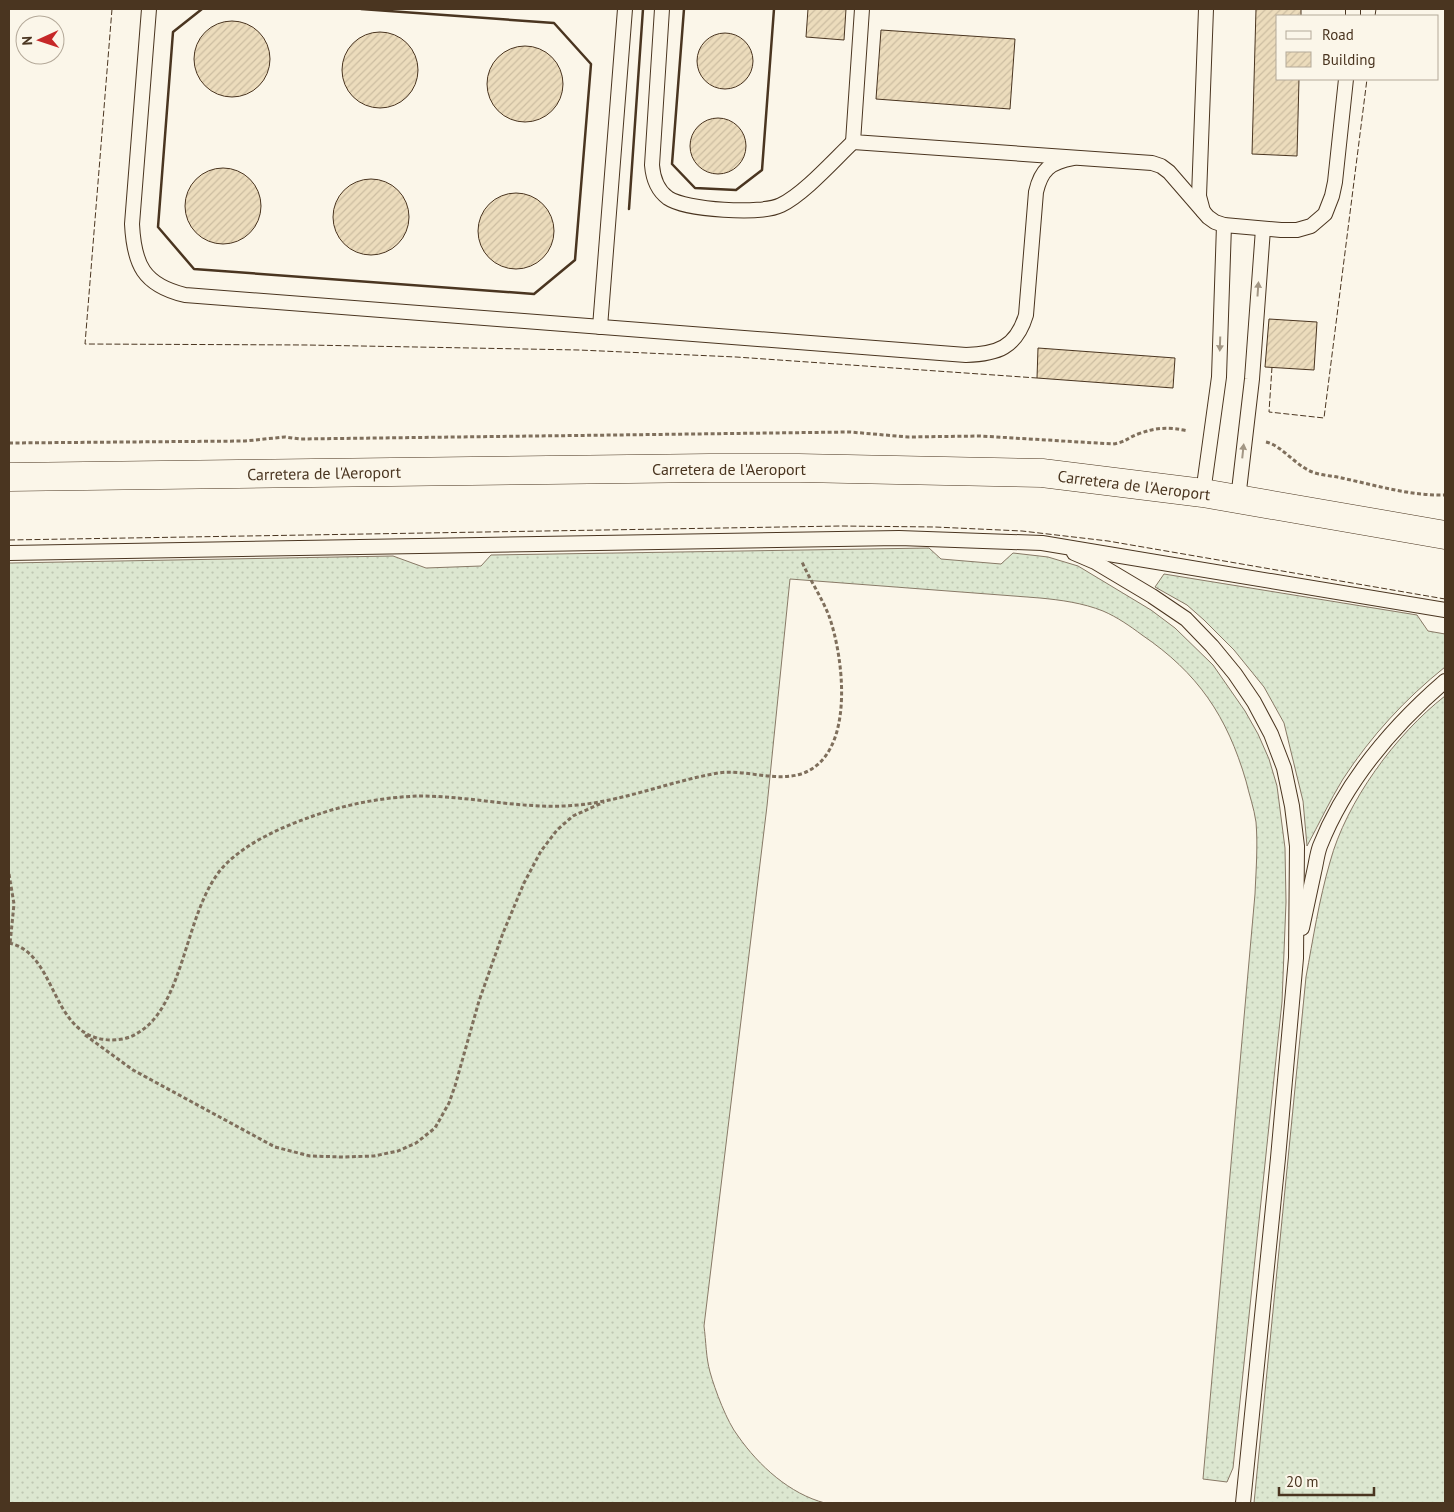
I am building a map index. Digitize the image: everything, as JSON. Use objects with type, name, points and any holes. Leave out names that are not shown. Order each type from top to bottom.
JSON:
[{"type":"main road","name":"Carretera de l'Aeroport","points":[[9,477],[800,468],[1042,473],[1203,493],[1445,535]]},
{"type":"lane","points":[[149,9],[132,224],[135,253],[145,273],[153,281],[171,292],[600,327],[966,355],[981,354],[996,351],[1007,346],[1022,329],[1026,315],[1036,192],[1041,177],[1052,164],[1073,158]]},
{"type":"lane","points":[[600,327],[626,9]]},
{"type":"lane","points":[[662,9],[652,165],[656,184],[668,198],[680,204],[751,211],[776,208],[794,198],[853,142],[862,9]]},
{"type":"lane","points":[[1203,211],[1199,196],[1206,9]]},
{"type":"lane","points":[[853,142],[1152,163],[1161,166],[1169,172],[1203,211],[1224,226],[1262,229],[1304,229],[1320,219],[1328,208],[1335,182],[1346,80]]},
{"type":"lane","points":[[1203,493],[1219,377],[1224,226]]},
{"type":"lane","points":[[1238,499],[1252,379],[1262,229]]},
{"type":"lane","points":[[9,553],[899,538],[1042,543],[1445,610]]},
{"type":"lane","points":[[1042,543],[1066,550],[1095,562],[1152,596],[1186,619],[1212,646],[1236,674],[1271,734],[1284,768],[1292,806],[1297,846],[1296,958],[1243,1503]]},
{"type":"lane","points":[[1296,958],[1320,848],[1338,807],[1361,771],[1390,734],[1445,681]]},
{"type":"path","points":[[81,1032],[110,1041],[134,1036],[153,1021],[170,994],[199,909],[209,887],[224,866],[257,841],[313,816],[348,806],[387,799],[421,796],[536,806],[567,806],[607,801],[720,773],[744,772],[782,777],[802,773],[818,765],[830,752],[838,733],[841,703],[839,659],[829,617],[790,540]]},
{"type":"path","points":[[9,874],[14,904],[9,944],[26,950],[37,963],[70,1021],[81,1032],[133,1070],[275,1147],[310,1156],[343,1158],[374,1156],[416,1143],[435,1128],[450,1102],[456,1086],[476,1010],[503,933],[524,883],[541,851],[558,830],[573,816],[607,801]]},
{"type":"green space","points":[[929,548],[941,559],[1001,564],[1013,553],[1048,557],[1078,566],[1151,610],[1175,628],[1213,665],[1245,711],[1269,759],[1277,786],[1285,848],[1286,902],[1282,1002],[1233,1468],[1227,1482],[1203,1479],[1255,894],[1257,849],[1254,812],[1246,781],[1230,736],[1208,698],[1179,665],[1128,625],[1108,613],[1095,608],[1072,602],[1040,598],[790,579],[767,806],[704,1326],[710,1372],[722,1405],[734,1430],[746,1447],[776,1477],[800,1493],[825,1503],[9,1503],[9,563],[393,556],[426,568],[481,566],[491,555]]},
{"type":"green space","points":[[1164,574],[1417,615],[1428,631],[1445,634],[1445,667],[1403,705],[1365,748],[1338,787],[1307,846],[1303,801],[1284,723],[1264,687],[1234,650],[1187,605],[1155,587]]},
{"type":"green space","points":[[1445,696],[1445,1503],[1254,1503],[1306,977],[1316,920],[1330,862],[1348,816],[1360,793],[1391,749]]},
{"type":"building","points":[[808,9],[846,9],[844,40],[806,37]]},
{"type":"building","points":[[1256,9],[1301,9],[1301,15],[1276,15],[1276,80],[1299,80],[1297,156],[1252,154]]},
{"type":"building","points":[[232,21],[246,24],[259,32],[267,45],[270,59],[267,73],[259,86],[246,94],[232,97],[218,94],[205,86],[197,73],[194,59],[197,45],[205,32],[218,24]]},
{"type":"building","points":[[881,30],[1015,39],[1010,109],[876,99]]},
{"type":"building","points":[[380,32],[394,35],[407,43],[415,56],[418,70],[415,84],[407,97],[394,105],[380,108],[366,105],[353,97],[345,84],[342,70],[345,56],[353,43],[366,35]]},
{"type":"building","points":[[719,33],[731,33],[741,37],[749,45],[753,61],[749,77],[741,85],[731,89],[719,89],[709,85],[701,77],[697,67],[697,55],[701,45],[709,37]]},
{"type":"building","points":[[525,46],[539,49],[552,57],[560,70],[563,84],[560,98],[552,111],[539,119],[525,122],[511,119],[498,111],[490,98],[487,84],[490,70],[498,57],[511,49]]},
{"type":"building","points":[[712,118],[724,118],[734,122],[742,130],[746,146],[742,162],[734,170],[724,174],[712,174],[702,170],[694,162],[690,152],[690,140],[694,130],[702,122]]},
{"type":"building","points":[[223,168],[237,171],[250,179],[258,192],[261,206],[258,220],[250,233],[237,241],[223,244],[209,241],[196,233],[188,220],[185,206],[188,192],[196,179],[209,171]]},
{"type":"building","points":[[371,179],[385,182],[398,190],[406,203],[409,217],[406,231],[398,244],[385,252],[371,255],[357,252],[344,244],[336,231],[333,217],[336,203],[344,190],[357,182]]},
{"type":"building","points":[[516,193],[530,196],[543,204],[551,217],[554,231],[551,245],[543,258],[530,266],[516,269],[502,266],[489,258],[481,245],[478,231],[481,217],[489,204],[502,196]]},
{"type":"building","points":[[1269,319],[1317,322],[1314,370],[1265,367]]},
{"type":"building","points":[[1038,348],[1175,358],[1173,388],[1037,378]]},
{"type":"fence","points":[[112,9],[85,344],[307,345],[579,350],[736,357],[1037,378]]},
{"type":"fence","points":[[1375,15],[1376,9]]},
{"type":"fence","points":[[1272,367],[1269,412],[1324,418],[1367,80]]},
{"type":"fence","points":[[9,540],[841,526],[935,527],[1022,531],[1108,541],[1445,599]]},
{"type":"wall","points":[[202,9],[173,32],[158,227],[194,269],[534,294],[575,260],[591,64],[554,23],[361,9]]},
{"type":"wall","points":[[629,209],[643,9]]},
{"type":"wall","points":[[684,9],[672,164],[695,188],[736,190],[762,170],[774,9]]}]
